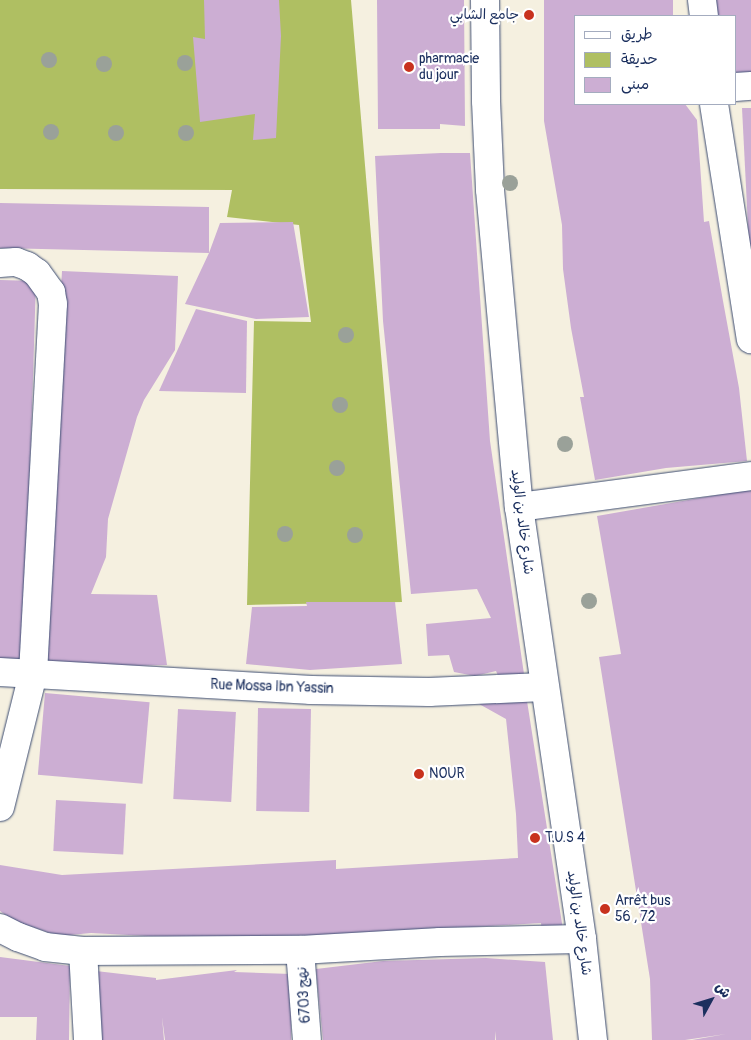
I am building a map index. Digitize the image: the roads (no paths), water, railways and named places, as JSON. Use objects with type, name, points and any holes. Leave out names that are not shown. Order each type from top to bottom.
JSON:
[{"type":"street","name":"شارع خالد بن الوليد","points":[[485,0],[486,101],[490,190],[519,507],[582,938],[593,1040]]},
{"type":"street","points":[[702,0],[704,15]]},
{"type":"street","points":[[736,87],[751,86]]},
{"type":"street","points":[[714,105],[748,292],[751,339]]},
{"type":"street","points":[[0,263],[16,262],[38,273],[51,292],[53,304],[33,674],[0,807]]},
{"type":"street","points":[[519,507],[751,476]]},
{"type":"street","name":"Rue Mossa Ibn Yassin","points":[[0,672],[321,690],[429,692],[544,687]]},
{"type":"street","points":[[0,928],[18,938],[45,947],[83,951],[300,950],[440,942],[582,938]]},
{"type":"street","name":"نهج 6703","points":[[300,950],[307,1040]]},
{"type":"street","points":[[83,951],[88,1040]]},
{"type":"place","name":"جامع الشابي","points":[[529,15]]},
{"type":"place","name":"pharmacie du jour","points":[[409,67]]},
{"type":"place","name":"NOUR","points":[[419,774]]},
{"type":"place","name":"T.U.S 4","points":[[535,838]]},
{"type":"place","name":"Arrêt bus 56 , 72","points":[[605,909]]}]
